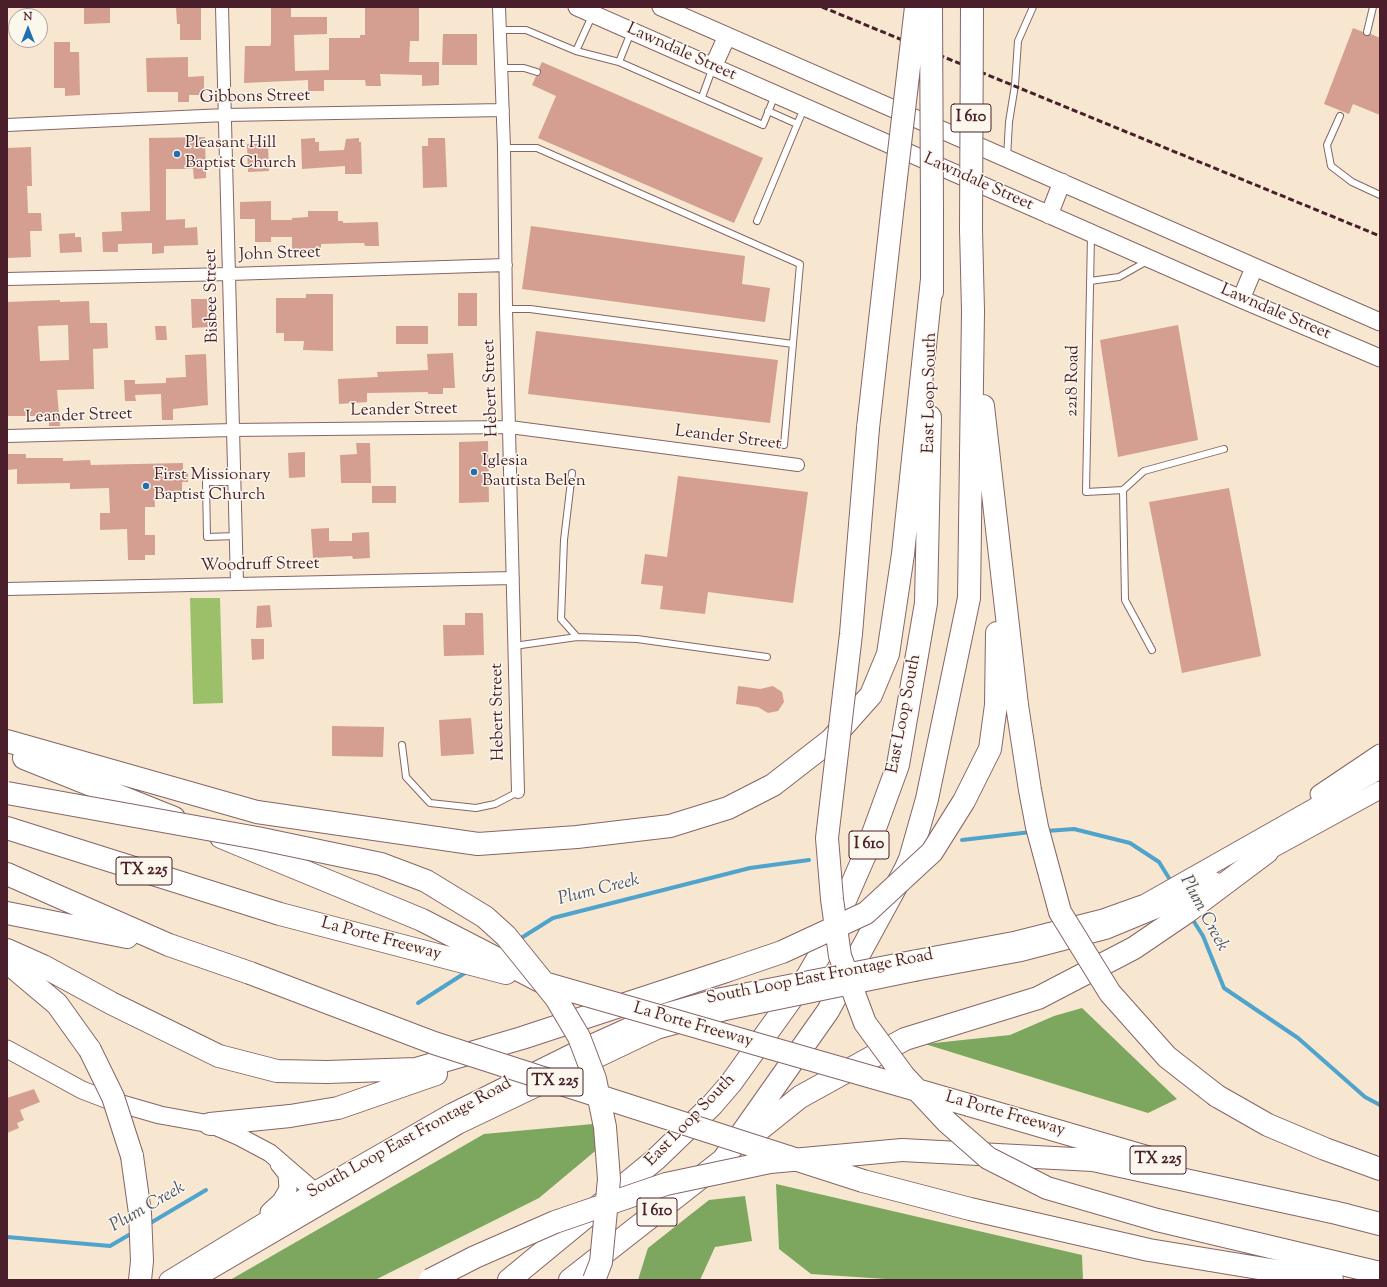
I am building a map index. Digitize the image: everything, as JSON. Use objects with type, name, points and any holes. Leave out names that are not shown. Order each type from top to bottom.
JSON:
[{"type":"highway","points":[[916,7],[868,428],[851,634],[827,838],[832,899],[840,956],[865,1023],[904,1076],[947,1122],[988,1158],[1047,1188],[1157,1220],[1380,1273]]},
{"type":"highway","name":"East Loop South","points":[[509,1280],[656,1159],[731,1083],[807,977],[825,946],[867,850],[898,764],[926,603],[932,279],[931,7]]},
{"type":"highway","name":"I 610","points":[[570,1280],[723,1160],[828,1011],[910,859],[927,799],[969,598],[973,311],[971,229],[972,7]]},
{"type":"highway","points":[[7,741],[257,812],[478,844],[577,837],[670,826],[728,808],[772,785],[831,740],[871,695],[888,654],[903,554],[932,279]]},
{"type":"highway","points":[[973,311],[997,527],[1006,705],[1036,820],[1042,851],[1060,912],[1110,993],[1167,1057],[1217,1096],[1268,1125],[1325,1149],[1380,1169]]},
{"type":"highway","points":[[7,950],[43,966],[219,1056],[277,1071],[327,1072],[416,1069],[522,1038],[782,952],[866,913],[932,852],[964,801],[990,749],[1006,705]]},
{"type":"highway","points":[[7,751],[422,920],[544,983]]},
{"type":"highway","points":[[7,793],[257,838],[381,864],[426,881],[485,917],[506,936],[556,998],[579,1037],[595,1080],[605,1127],[609,1179],[601,1262],[594,1280]]},
{"type":"highway","name":"La Porte Freeway","points":[[7,828],[280,914],[544,983],[1380,1224]]},
{"type":"highway","points":[[723,1160],[800,1097],[905,1039],[1038,998],[1134,948],[1211,881],[1267,852]]},
{"type":"highway","name":"TX 225","points":[[7,874],[170,945],[250,973],[434,1043],[863,1181],[970,1209],[1149,1250],[1332,1280]]},
{"type":"highway","points":[[7,913],[170,945]]},
{"type":"highway","points":[[7,962],[57,1004],[90,1050],[113,1097],[132,1156],[140,1213],[142,1261],[140,1280]]},
{"type":"highway","points":[[210,1124],[290,1116],[338,1108],[429,1077],[522,1038]]},
{"type":"highway","points":[[430,1280],[475,1257],[555,1222],[666,1184],[770,1162],[902,1150],[1093,1160],[1346,1215]]},
{"type":"main road","name":"Lawndale Street","points":[[577,7],[805,106],[1241,300],[1380,358]]},
{"type":"main road","name":"Lawndale Street","points":[[661,7],[1380,322]]},
{"type":"main road","points":[[713,67],[727,36]]},
{"type":"main road","points":[[1049,215],[1062,182]]},
{"type":"main road","points":[[1241,300],[1254,268]]},
{"type":"main road","points":[[1275,831],[1304,804],[1380,753]]},
{"type":"main road","name":"South Loop East Frontage Road","points":[[168,1280],[246,1232],[318,1198],[460,1125],[586,1063],[658,1030],[721,1004],[916,965],[1019,953],[1107,930],[1123,917],[1182,899],[1211,881],[1275,831],[1380,770]]},
{"type":"main road","points":[[1267,852],[1375,794]]},
{"type":"main road","points":[[8,1050],[82,1090],[108,1100],[160,1115],[210,1124],[240,1137],[270,1153],[318,1198]]},
{"type":"main road","points":[[246,1232],[281,1202],[288,1190],[287,1174],[270,1153]]},
{"type":"main road","name":"South Loop East Frontage Road","points":[[194,1280],[318,1198]]},
{"type":"street","name":"Bisbee Street","points":[[222,7],[237,583]]},
{"type":"street","name":"Hebert Street","points":[[499,7],[504,148],[506,309],[514,578],[514,646],[518,792]]},
{"type":"street","name":"Gibbons Street","points":[[7,125],[225,115],[503,110]]},
{"type":"street","name":"John Street","points":[[7,279],[230,274],[506,265]]},
{"type":"street","name":"Leander Street","points":[[7,436],[232,430],[510,427],[798,465]]},
{"type":"street","name":"Woodruff Street","points":[[7,589],[514,578]]},
{"type":"lane","points":[[1006,159],[1009,122],[1015,85],[1018,41],[1033,7]]},
{"type":"lane","points":[[1367,32],[1373,7]]},
{"type":"lane","points":[[576,51],[593,14]]},
{"type":"lane","points":[[499,30],[526,30],[576,51],[619,62],[702,97],[763,125],[776,94]]},
{"type":"lane","points":[[619,62],[632,31]]},
{"type":"lane","points":[[702,97],[713,67]]},
{"type":"lane","points":[[501,68],[524,68],[538,72]]},
{"type":"lane","points":[[757,221],[805,106]]},
{"type":"lane","points":[[768,111],[797,124]]},
{"type":"lane","points":[[1340,116],[1327,145],[1332,166],[1352,182],[1380,195]]},
{"type":"lane","points":[[504,148],[537,148],[800,264],[784,445]]},
{"type":"lane","name":"2218 Road","points":[[1091,234],[1086,492],[1123,490]]},
{"type":"lane","points":[[1090,281],[1126,275],[1150,260]]},
{"type":"lane","points":[[506,309],[530,309],[793,344]]},
{"type":"lane","points":[[1152,650],[1125,600],[1123,490],[1144,471],[1224,448]]},
{"type":"lane","points":[[572,473],[564,540],[561,619],[577,637]]},
{"type":"lane","points":[[234,482],[206,482],[207,537],[236,536]]},
{"type":"lane","points":[[514,646],[577,637],[637,639],[766,657]]},
{"type":"lane","points":[[402,745],[406,777],[430,803],[476,808],[496,804],[518,792]]},
{"type":"green space","points":[[190,598],[220,598],[223,703],[193,704]]},
{"type":"green space","points":[[1082,1008],[1177,1099],[1148,1113],[925,1044],[1010,1035],[1054,1016]]},
{"type":"green space","points":[[604,1123],[600,1147],[539,1198],[375,1280],[230,1280],[484,1134]]},
{"type":"green space","points":[[776,1184],[1082,1255],[1083,1280],[901,1280],[811,1274],[779,1249]]},
{"type":"green space","points":[[745,1196],[752,1241],[715,1247],[700,1280],[638,1280],[648,1248],[709,1200]]},
{"type":"building","points":[[84,7],[110,7],[110,23],[84,24]]},
{"type":"building","points":[[176,7],[201,7],[201,40],[180,40],[180,24],[177,24]]},
{"type":"building","points":[[271,7],[291,7],[291,17],[327,17],[327,34],[294,35],[295,71],[329,70],[329,38],[360,38],[360,35],[365,35],[365,7],[419,7],[419,41],[410,41],[409,62],[439,62],[439,85],[422,86],[422,75],[380,74],[381,86],[366,86],[365,80],[324,80],[324,91],[308,91],[308,80],[244,83],[245,46],[270,46],[271,44]]},
{"type":"building","points":[[1353,28],[1363,32],[1366,36],[1371,34],[1380,38],[1380,115],[1353,104],[1349,114],[1324,104]]},
{"type":"building","points":[[443,34],[477,34],[477,65],[442,65]]},
{"type":"building","points":[[54,42],[70,42],[70,52],[79,52],[80,95],[65,96],[65,88],[54,88]]},
{"type":"building","points":[[188,57],[188,77],[204,76],[204,95],[189,95],[189,102],[178,102],[178,92],[147,92],[146,58]]},
{"type":"building","points":[[542,62],[763,158],[734,223],[538,138],[556,96],[532,85],[536,76],[541,74],[539,68]]},
{"type":"building","points":[[205,137],[206,178],[194,179],[193,169],[166,169],[166,220],[185,219],[185,228],[197,227],[198,245],[164,246],[164,253],[152,254],[152,243],[118,244],[118,252],[103,252],[102,232],[122,231],[121,212],[150,211],[149,138]]},
{"type":"building","points":[[315,138],[315,142],[319,142],[319,151],[344,150],[346,139],[359,138],[359,142],[361,142],[362,174],[345,174],[345,166],[302,169],[301,139]]},
{"type":"building","points":[[428,138],[445,138],[447,187],[423,188],[422,146],[428,146]]},
{"type":"building","points":[[247,144],[268,144],[269,171],[248,172]]},
{"type":"building","points":[[31,147],[32,186],[27,186],[28,213],[41,213],[42,231],[30,231],[31,257],[7,258],[7,148]]},
{"type":"building","points":[[271,201],[271,220],[292,220],[292,218],[308,217],[308,211],[338,211],[338,221],[343,221],[343,223],[378,222],[379,246],[365,246],[364,243],[321,244],[321,248],[292,249],[292,237],[271,237],[271,242],[255,242],[255,219],[240,219],[240,202]]},
{"type":"building","points":[[531,226],[745,256],[742,284],[770,288],[765,322],[522,289]]},
{"type":"building","points":[[75,233],[75,237],[81,237],[82,252],[60,253],[59,234]]},
{"type":"building","points":[[458,293],[477,293],[477,326],[458,326]]},
{"type":"building","points":[[306,294],[333,294],[333,351],[303,350],[304,341],[284,341],[284,333],[276,333],[276,298],[306,298]]},
{"type":"building","points":[[191,299],[207,299],[208,327],[192,328]]},
{"type":"building","points":[[60,300],[60,302],[89,301],[90,323],[107,323],[108,348],[93,349],[94,389],[57,390],[60,426],[49,426],[49,416],[7,416],[7,302]],"holes":[[[68,325],[69,360],[40,361],[38,326]]]},
{"type":"building","points":[[1178,325],[1198,440],[1118,457],[1100,340]]},
{"type":"building","points":[[155,326],[166,326],[167,340],[156,340]]},
{"type":"building","points":[[396,326],[428,326],[428,344],[396,344]]},
{"type":"building","points":[[536,331],[778,360],[770,423],[528,394]]},
{"type":"building","points":[[453,353],[455,388],[443,388],[443,394],[428,394],[428,392],[367,393],[367,402],[339,404],[338,379],[378,377],[377,372],[428,370],[427,354]]},
{"type":"building","points":[[206,354],[208,405],[173,409],[173,420],[162,420],[161,394],[135,395],[136,401],[125,401],[124,380],[135,380],[135,384],[166,383],[166,378],[186,377],[185,355]]},
{"type":"building","name":"Iglesia Bautista Belen","points":[[488,441],[489,502],[459,503],[459,442]]},
{"type":"building","points":[[356,443],[370,443],[371,483],[341,483],[340,455],[357,454]]},
{"type":"building","points":[[305,452],[305,477],[289,478],[288,453]]},
{"type":"building","points":[[7,454],[26,454],[26,458],[63,458],[63,461],[90,460],[91,465],[183,463],[183,472],[188,472],[188,482],[182,482],[182,491],[154,491],[155,507],[145,507],[145,535],[155,535],[155,555],[145,555],[145,560],[128,560],[127,529],[100,530],[100,513],[110,513],[109,488],[70,489],[70,483],[17,484],[17,469],[7,470]]},
{"type":"building","points":[[678,476],[808,492],[793,603],[708,592],[705,614],[660,609],[663,586],[641,584],[645,554],[667,557]]},
{"type":"building","points":[[372,486],[396,486],[396,503],[372,503]]},
{"type":"building","points":[[1229,488],[1261,656],[1182,673],[1149,502]]},
{"type":"building","points":[[329,528],[329,541],[352,541],[352,533],[369,532],[370,558],[353,559],[352,556],[313,558],[311,529]]},
{"type":"building","points":[[270,605],[272,627],[256,628],[257,606]]},
{"type":"building","points":[[465,613],[483,613],[484,655],[444,656],[443,625],[465,625]]},
{"type":"building","points":[[251,639],[264,639],[264,659],[252,660]]},
{"type":"building","points":[[738,686],[760,689],[773,686],[782,692],[784,702],[778,711],[768,713],[758,707],[736,704]]},
{"type":"building","points":[[471,718],[474,754],[441,756],[439,720]]},
{"type":"building","points":[[332,726],[384,727],[383,757],[332,756]]},
{"type":"building","points":[[34,1089],[40,1102],[20,1110],[24,1120],[17,1123],[19,1128],[7,1133],[7,1098]]},
{"type":"waterway","name":"Plum Creek","points":[[1046,831],[1074,829],[1130,843],[1159,862],[1172,883]]},
{"type":"waterway","name":"Plum Creek","points":[[962,840],[1031,832]]},
{"type":"waterway","name":"Plum Creek","points":[[518,940],[553,918],[750,868],[809,860]]},
{"type":"waterway","name":"Plum Creek","points":[[1191,917],[1203,936],[1224,988],[1298,1038],[1365,1097],[1380,1105]]},
{"type":"waterway","name":"Plum Creek","points":[[418,1003],[468,971]]},
{"type":"waterway","name":"Plum Creek","points":[[147,1225],[206,1190]]},
{"type":"waterway","name":"Plum Creek","points":[[7,1237],[110,1246],[134,1232]]},
{"type":"railway","points":[[822,7],[1380,236]]},
{"type":"place","name":"Pleasant Hill Baptist Church","points":[[177,154]]},
{"type":"place","name":"Iglesia Bautista Belen","points":[[474,472]]},
{"type":"place","name":"First Missionary Baptist Church","points":[[146,486]]}]
